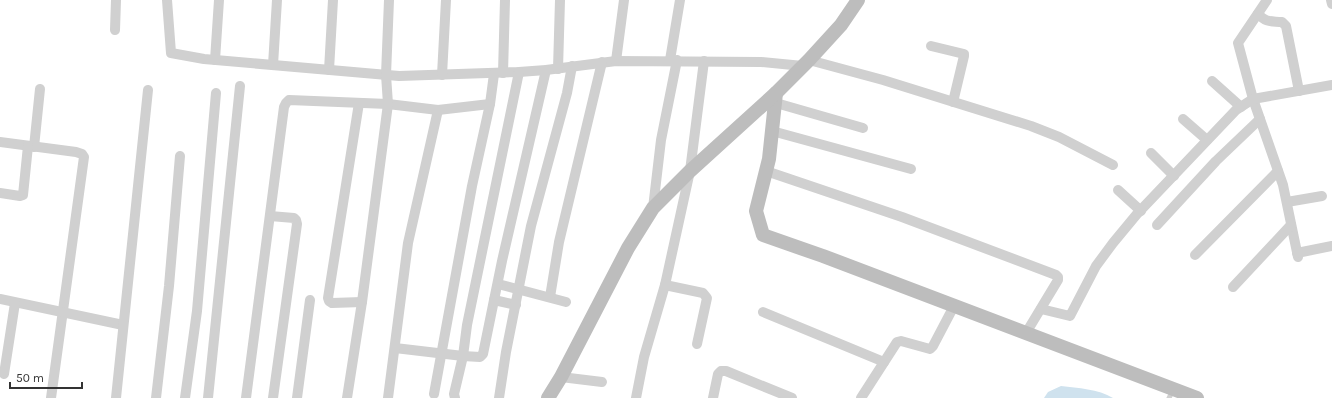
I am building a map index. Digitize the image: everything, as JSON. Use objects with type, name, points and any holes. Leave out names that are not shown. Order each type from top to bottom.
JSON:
[{"type":"street","points":[[115,30],[116,0]]},
{"type":"street","points":[[167,0],[170,52],[215,60],[400,76],[498,74],[558,69],[616,60],[806,63],[883,80],[1031,126],[1113,165]]},
{"type":"street","points":[[215,60],[219,0]]},
{"type":"street","points":[[273,65],[277,0]]},
{"type":"street","points":[[329,70],[333,0]]},
{"type":"street","points":[[347,398],[362,302],[388,104],[386,75],[389,0]]},
{"type":"street","points":[[442,75],[446,0]]},
{"type":"street","points":[[434,394],[440,353],[472,186],[498,74],[505,0]]},
{"type":"street","points":[[558,69],[560,0]]},
{"type":"street","points":[[616,60],[624,0]]},
{"type":"street","points":[[653,208],[660,146],[674,60],[680,0]]},
{"type":"street","points":[[548,398],[561,377],[628,248],[653,208],[690,171],[776,98],[841,25],[858,0]]},
{"type":"street","points":[[1266,0],[1238,43],[1260,119],[1283,185],[1297,255],[1332,246]]},
{"type":"street","points":[[1331,0],[1332,4]]},
{"type":"street","points":[[1258,14],[1269,22],[1282,22],[1286,26],[1299,91]]},
{"type":"street","points":[[931,46],[964,54],[952,102]]},
{"type":"street","points":[[636,398],[644,357],[665,285],[690,171],[704,61]]},
{"type":"street","points":[[550,297],[559,242],[602,62]]},
{"type":"street","points":[[499,398],[506,352],[532,221],[567,93],[572,66]]},
{"type":"street","points":[[395,348],[463,356],[480,357],[483,354],[546,70]]},
{"type":"street","points":[[455,398],[454,394],[463,356],[467,325],[519,72]]},
{"type":"street","points":[[1212,81],[1241,107]]},
{"type":"street","points":[[1041,309],[1070,316],[1096,266],[1113,243],[1236,110],[1254,99],[1332,85]]},
{"type":"street","points":[[208,398],[240,86]]},
{"type":"street","points":[[0,194],[20,196],[23,194],[40,89]]},
{"type":"street","points":[[116,398],[148,90]]},
{"type":"street","points":[[185,398],[197,311],[216,93]]},
{"type":"street","points":[[776,98],[863,128]]},
{"type":"street","points":[[776,98],[769,159],[756,211],[763,235],[823,256],[1026,333],[1171,394],[1197,398]]},
{"type":"street","points":[[246,398],[286,103],[289,100],[388,104],[438,110],[490,104]]},
{"type":"street","points":[[359,104],[328,298],[332,303],[362,302]]},
{"type":"street","points":[[388,398],[408,243],[438,110]]},
{"type":"street","points":[[1183,119],[1207,140]]},
{"type":"street","points":[[1157,225],[1216,161],[1260,119]]},
{"type":"street","points":[[772,131],[911,169]]},
{"type":"street","points":[[0,142],[76,152],[82,154],[85,161],[51,398]]},
{"type":"street","points":[[1151,154],[1174,176]]},
{"type":"street","points":[[156,398],[169,286],[180,156]]},
{"type":"street","points":[[766,171],[902,217],[1056,275],[1058,280],[1026,333]]},
{"type":"street","points":[[1195,255],[1278,171]]},
{"type":"street","points":[[1118,190],[1141,211]]},
{"type":"street","points":[[1286,202],[1322,196]]},
{"type":"street","points":[[270,216],[294,218],[297,224],[273,398]]},
{"type":"street","points":[[1233,287],[1291,225]]},
{"type":"street","points":[[498,284],[566,302]]},
{"type":"street","points":[[665,285],[703,293],[707,298],[697,344]]},
{"type":"street","points":[[0,299],[123,325]]},
{"type":"street","points":[[297,398],[310,300]]},
{"type":"street","points":[[494,300],[516,305]]},
{"type":"street","points":[[4,374],[15,303]]},
{"type":"street","points":[[861,398],[897,342],[901,341],[925,349],[930,349],[954,306]]},
{"type":"street","points":[[763,312],[884,362]]},
{"type":"street","points":[[713,398],[718,374],[721,371],[726,370],[792,398]]},
{"type":"street","points":[[561,377],[602,382]]},
{"type":"water","points":[[1061,386],[1094,391],[1113,398],[1044,398],[1048,392]]}]
